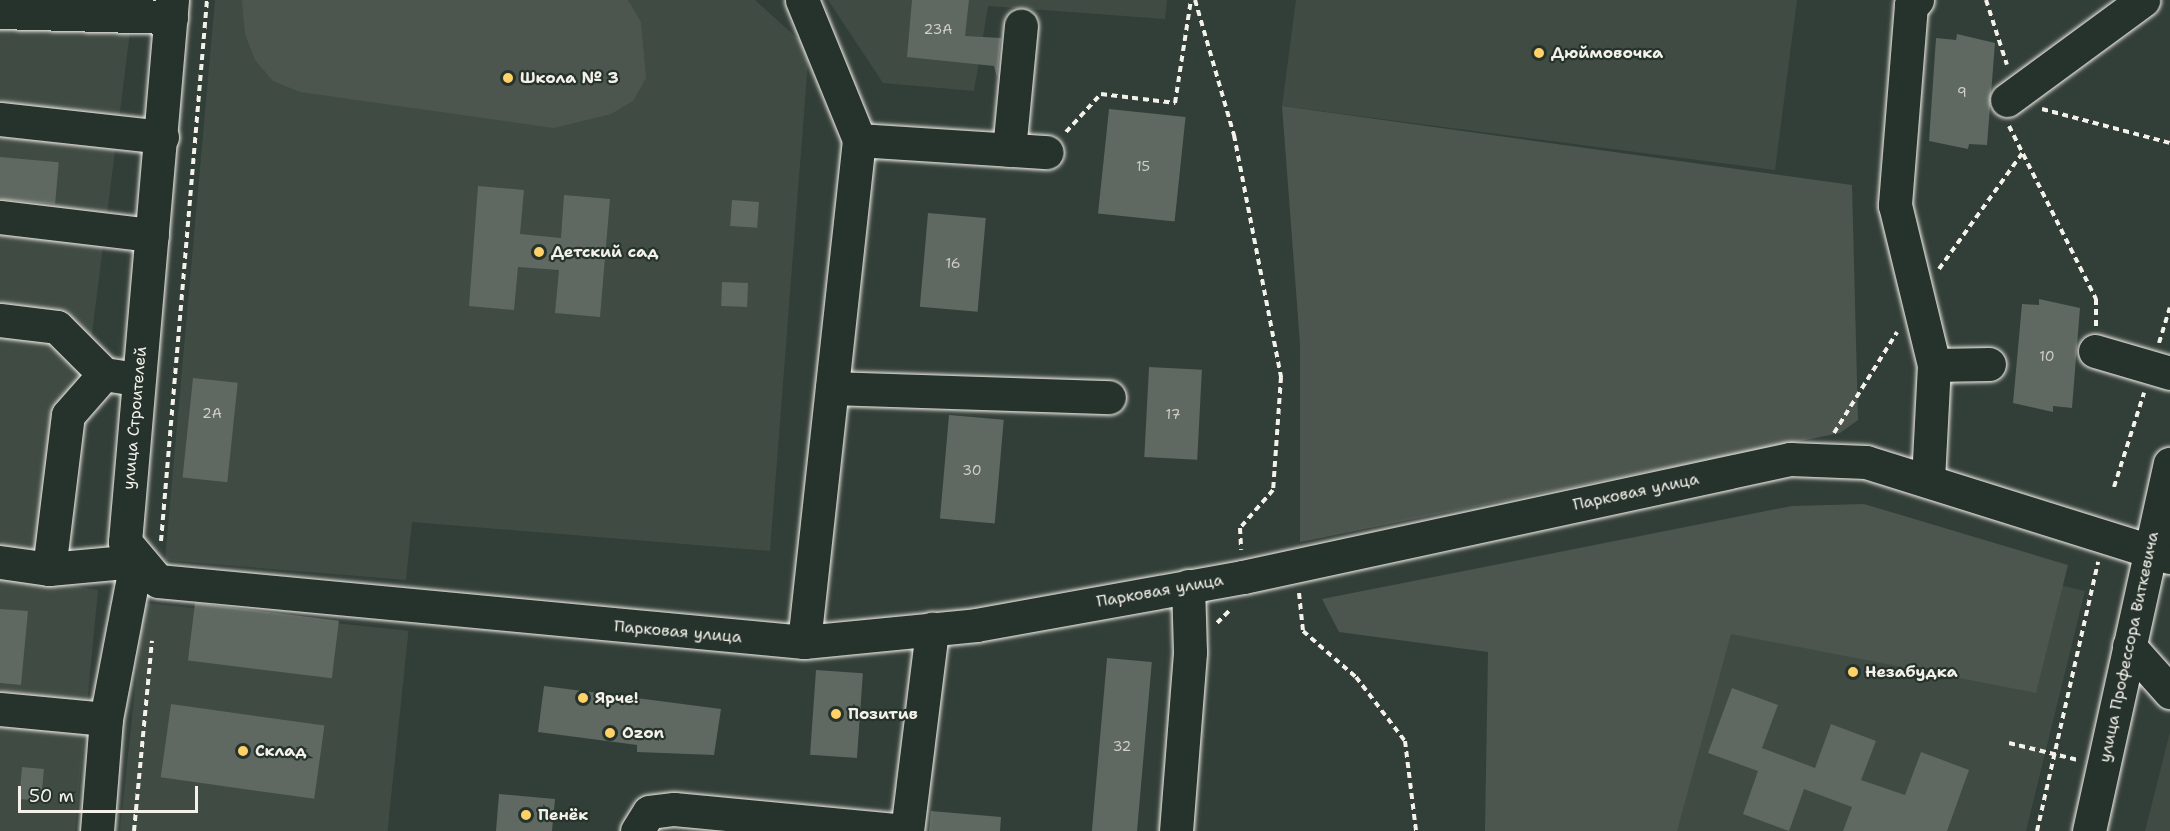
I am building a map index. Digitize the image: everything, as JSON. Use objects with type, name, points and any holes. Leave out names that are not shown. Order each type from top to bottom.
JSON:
[{"type":"street","points":[[802,0],[859,140],[804,642]]},
{"type":"street","points":[[1917,0],[1911,5],[1895,205],[1934,365],[1928,481]]},
{"type":"street","points":[[2007,100],[2143,0]]},
{"type":"street","name":"улица Строителей","points":[[147,571],[125,542],[137,379],[162,137],[172,9]]},
{"type":"street","points":[[0,12],[172,9]]},
{"type":"street","points":[[1009,150],[1021,26]]},
{"type":"street","points":[[0,118],[162,137]]},
{"type":"street","points":[[859,140],[1047,152]]},
{"type":"street","points":[[0,217],[152,235]]},
{"type":"street","points":[[0,320],[57,327],[104,374],[137,379]]},
{"type":"street","points":[[2095,351],[2161,370]]},
{"type":"street","points":[[1934,365],[1989,364]]},
{"type":"street","points":[[49,569],[68,415],[104,374]]},
{"type":"street","points":[[831,388],[1109,397]]},
{"type":"street","name":"Парковая улица","points":[[0,562],[49,569],[147,571],[804,642],[932,629],[1243,577],[1790,459],[1866,462],[2160,554]]},
{"type":"street","name":"улица Профессора Виткевича","points":[[2089,831],[2129,646],[2160,554],[2170,464]]},
{"type":"street","points":[[97,831],[106,719],[147,571]]},
{"type":"street","points":[[1176,831],[1190,652],[1188,586]]},
{"type":"street","points":[[637,831],[649,812],[674,808],[906,831],[932,629]]},
{"type":"street","points":[[2129,646],[2170,692]]},
{"type":"street","points":[[0,709],[106,719]]},
{"type":"path","points":[[147,571],[207,0]]},
{"type":"path","points":[[1047,152],[1101,94],[1175,103],[1193,0]]},
{"type":"path","points":[[1193,0],[1234,135],[1281,377],[1273,490],[1240,528]]},
{"type":"path","points":[[1986,0],[2008,67],[2006,119],[2096,299],[2095,351]]},
{"type":"path","points":[[2007,100],[2170,143]]},
{"type":"path","points":[[2114,487],[2161,370],[2170,308]]},
{"type":"path","points":[[2037,831],[2098,559],[2087,555]]},
{"type":"path","points":[[1190,652],[1244,595],[1243,577]]},
{"type":"path","points":[[1295,584],[1304,606],[1303,631],[1356,677],[1405,741],[1416,831]]},
{"type":"path","points":[[134,831],[153,631]]},
{"type":"path","points":[[2009,743],[2104,766]]},
{"type":"shaded area","points":[[0,0],[134,0],[65,548],[40,552],[0,547]]},
{"type":"shaded area","points":[[215,0],[755,0],[809,49],[770,551],[412,522],[406,580],[165,560]]},
{"type":"shaded area","points":[[242,0],[628,0],[641,22],[646,78],[633,101],[611,114],[554,128],[300,92],[273,81],[255,60],[245,34]]},
{"type":"shaded area","points":[[828,0],[1167,0],[1165,19],[988,6],[974,91],[883,83]]},
{"type":"shaded area","name":"Дюймовочка","points":[[1296,0],[1797,0],[1775,170],[1282,106]]},
{"type":"shaded area","points":[[1282,106],[1852,185],[1858,420],[1840,433],[1300,542],[1300,344]]},
{"type":"shaded area","points":[[1864,504],[2068,565],[2036,693],[1731,634],[1677,831],[1485,831],[1488,652],[1339,632],[1322,599],[1792,506]]},
{"type":"shaded area","name":"Незабудка","points":[[1857,537],[2085,591],[2026,831],[1603,831],[1662,590]]},
{"type":"shaded area","points":[[0,574],[98,590],[75,831],[0,831]]},
{"type":"shaded area","points":[[144,603],[409,631],[388,831],[120,831]]},
{"type":"shaded area","points":[[2170,732],[2170,831],[2145,831]]},
{"type":"building","points":[[912,0],[969,0],[965,36],[1001,38],[997,77],[994,66],[907,57]]},
{"type":"building","points":[[1957,34],[1995,43],[1987,145],[1969,144],[1968,149],[1929,141],[1936,38],[1956,40]]},
{"type":"building","points":[[1109,109],[1186,117],[1175,221],[1098,213]]},
{"type":"building","points":[[0,157],[59,162],[55,204],[0,199]]},
{"type":"building","name":"Детский сад","points":[[478,186],[524,190],[520,234],[561,238],[564,195],[610,199],[600,317],[555,313],[559,270],[518,267],[514,310],[469,306]]},
{"type":"building","points":[[732,200],[759,202],[757,228],[730,226]]},
{"type":"building","points":[[928,213],[986,218],[978,312],[920,307]]},
{"type":"building","points":[[722,282],[748,283],[747,307],[721,306]]},
{"type":"building","points":[[2039,299],[2080,308],[2072,408],[2053,406],[2053,412],[2013,403],[2022,304],[2039,305]]},
{"type":"building","points":[[1149,367],[1202,370],[1197,460],[1144,457]]},
{"type":"building","points":[[193,378],[238,383],[227,482],[183,477]]},
{"type":"building","points":[[949,415],[1004,420],[995,523],[940,519]]},
{"type":"building","points":[[195,603],[339,621],[332,678],[188,661]]},
{"type":"building","points":[[0,609],[28,611],[21,685],[0,683]]},
{"type":"building","points":[[1107,658],[1152,662],[1137,831],[1092,831]]},
{"type":"building","name":"Позитив","points":[[816,670],[863,673],[857,758],[810,755]]},
{"type":"building","points":[[544,686],[721,709],[714,755],[637,752],[637,745],[538,732]]},
{"type":"building","points":[[1732,688],[1778,705],[1762,748],[1815,768],[1831,724],[1876,741],[1861,780],[1905,795],[1921,752],[1969,770],[1947,831],[1843,831],[1852,807],[1804,789],[1789,831],[1743,814],[1758,771],[1708,753]]},
{"type":"building","name":"Склад","points":[[171,704],[324,726],[314,799],[161,777]]},
{"type":"building","points":[[22,767],[44,769],[41,801],[19,799]]},
{"type":"building","name":"Пенёк","points":[[499,794],[555,799],[552,831],[496,831]]},
{"type":"building","points":[[931,811],[1001,817],[1000,831],[929,831]]},
{"type":"place","name":"Дюймовочка","points":[[1539,53]]},
{"type":"place","name":"Школа № 3","points":[[508,78]]},
{"type":"place","name":"Детский сад","points":[[539,252]]},
{"type":"place","name":"Незабудка","points":[[1853,672]]},
{"type":"place","name":"Ярче!","points":[[583,698]]},
{"type":"place","name":"Позитив","points":[[836,714]]},
{"type":"place","name":"Ozon","points":[[610,733]]},
{"type":"place","name":"Склад","points":[[243,751]]},
{"type":"place","name":"Пенёк","points":[[526,815]]}]
